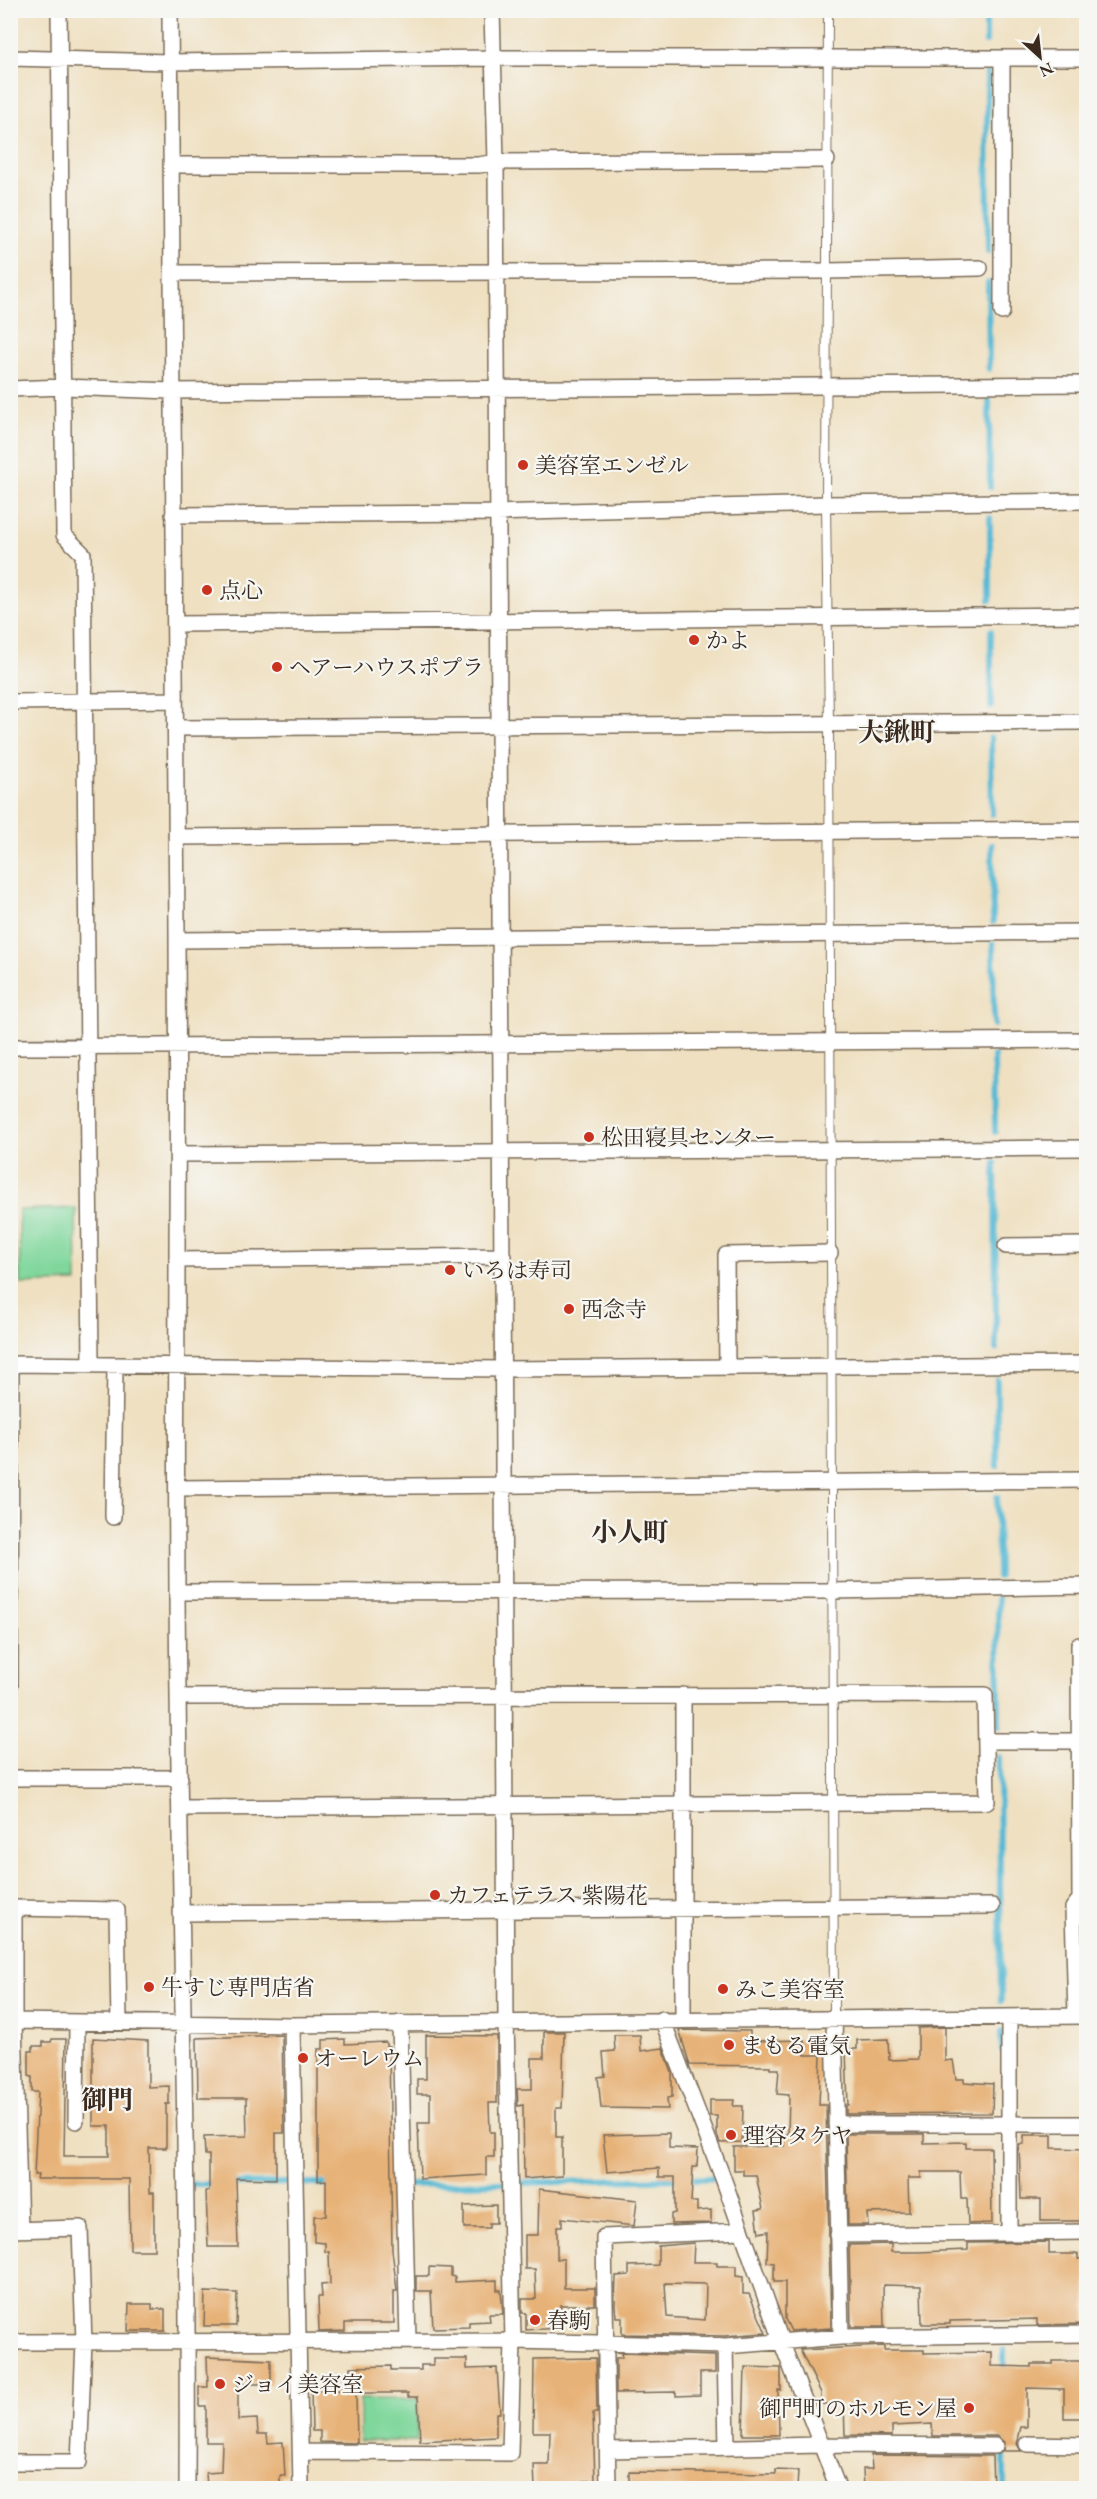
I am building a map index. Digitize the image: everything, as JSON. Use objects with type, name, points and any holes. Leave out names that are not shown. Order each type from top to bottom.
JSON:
[{"type":"street","points":[[59,10],[64,535],[83,554],[91,1363]]},
{"type":"street","points":[[170,10],[173,273],[171,391],[176,624],[177,1592],[188,2341],[187,2488]]},
{"type":"street","points":[[301,2452],[510,2453],[513,2341],[506,2020],[504,1369],[497,724],[496,162],[492,10]]},
{"type":"street","points":[[10,58],[170,62],[493,58],[1086,58]]},
{"type":"street","points":[[1002,58],[1002,312]]},
{"type":"street","points":[[171,165],[479,165],[496,162],[827,160]]},
{"type":"street","points":[[173,273],[827,271],[980,267]]},
{"type":"street","points":[[10,388],[64,387],[171,391],[1086,384]]},
{"type":"street","points":[[173,515],[496,513],[825,504],[1086,501]]},
{"type":"street","points":[[176,624],[1086,615]]},
{"type":"street","points":[[10,702],[175,700]]},
{"type":"street","points":[[175,728],[497,724],[1086,722]]},
{"type":"street","points":[[176,837],[1086,829]]},
{"type":"street","points":[[177,940],[1086,932]]},
{"type":"street","points":[[10,1047],[1086,1040]]},
{"type":"street","points":[[177,1154],[1086,1148]]},
{"type":"street","points":[[1006,1246],[1086,1245]]},
{"type":"street","points":[[727,1366],[726,1255],[830,1253]]},
{"type":"street","points":[[177,1260],[502,1256]]},
{"type":"street","points":[[10,1685],[11,1364],[91,1363],[115,1366],[178,1367],[504,1369],[1086,1364]]},
{"type":"street","points":[[113,1517],[115,1366]]},
{"type":"street","points":[[177,1488],[504,1487],[1086,1480]]},
{"type":"street","points":[[177,1592],[832,1591],[1086,1586]]},
{"type":"street","points":[[12,2021],[292,2025],[506,2020],[1081,2016],[1073,1908],[1080,1899],[1082,1741],[1079,1645]]},
{"type":"street","points":[[683,1695],[683,2019]]},
{"type":"street","points":[[179,1697],[985,1695],[987,1741],[987,1802],[180,1808]]},
{"type":"street","points":[[987,1741],[1082,1741]]},
{"type":"street","points":[[10,1778],[180,1778]]},
{"type":"street","points":[[181,1913],[506,1912],[834,1906],[992,1906]]},
{"type":"street","points":[[10,2462],[79,2462],[84,2342],[80,2228],[15,2230],[12,2021],[14,1908],[117,1910],[119,2022]]},
{"type":"street","points":[[834,2017],[841,2337]]},
{"type":"street","points":[[1008,2017],[1010,2234]]},
{"type":"street","points":[[663,2019],[781,2341],[838,2488]]},
{"type":"street","points":[[76,2121],[77,2023]]},
{"type":"street","points":[[400,2023],[408,2341]]},
{"type":"street","points":[[292,2025],[297,2183],[300,2488]]},
{"type":"street","points":[[836,2124],[1086,2124]]},
{"type":"street","points":[[608,2488],[604,2237],[742,2231]]},
{"type":"street","points":[[838,2235],[1086,2232]]},
{"type":"street","points":[[10,2342],[513,2341],[604,2345],[725,2346],[841,2337],[1086,2334]]},
{"type":"street","points":[[725,2346],[727,2447]]},
{"type":"street","points":[[1027,2444],[1086,2445]]},
{"type":"street","points":[[608,2451],[821,2445],[995,2446]]},
{"type":"lane","points":[[828,10],[825,504],[829,724],[828,935],[834,2017]]},
{"type":"lane","points":[[980,267],[1002,267]]},
{"type":"green space","points":[[76,1208],[77,1282],[20,1284],[19,1210]]},
{"type":"green space","points":[[360,2399],[418,2399],[417,2441],[360,2441]]},
{"type":"building","points":[[945,2027],[945,2061],[953,2060],[956,2079],[964,2079],[964,2082],[993,2084],[992,2113],[846,2114],[846,2105],[848,2105],[846,2049],[857,2049],[857,2040],[888,2039],[889,2060],[918,2059],[918,2028]]},
{"type":"building","points":[[679,2030],[750,2031],[750,2041],[805,2040],[805,2055],[821,2055],[819,2105],[826,2105],[831,2328],[791,2331],[785,2319],[785,2282],[774,2282],[774,2263],[767,2262],[768,2231],[759,2233],[756,2210],[763,2209],[756,2175],[743,2175],[743,2170],[734,2170],[734,2147],[784,2146],[784,2135],[788,2135],[789,2095],[777,2094],[779,2069],[770,2069],[770,2066],[690,2065]]},
{"type":"building","points":[[544,2032],[564,2032],[562,2108],[556,2108],[556,2137],[562,2137],[562,2176],[524,2179],[523,2105],[518,2106],[517,2089],[532,2089],[532,2058],[544,2058]]},
{"type":"building","points":[[282,2035],[284,2133],[276,2133],[276,2179],[236,2178],[238,2247],[208,2247],[206,2191],[209,2191],[209,2155],[205,2155],[204,2137],[247,2136],[246,2098],[198,2098],[197,2038]]},
{"type":"building","points":[[426,2035],[497,2036],[497,2103],[489,2103],[490,2132],[494,2132],[494,2157],[486,2157],[486,2175],[420,2179],[418,2123],[430,2123],[430,2094],[417,2094],[417,2079],[426,2079]]},
{"type":"building","points":[[614,2035],[640,2035],[641,2051],[663,2048],[672,2073],[672,2097],[667,2098],[668,2109],[601,2108],[598,2077],[605,2076],[603,2052],[615,2051]]},
{"type":"building","points":[[93,2038],[148,2041],[148,2087],[169,2086],[169,2104],[166,2104],[166,2148],[149,2148],[150,2192],[154,2192],[154,2250],[130,2250],[129,2179],[37,2179],[38,2175],[34,2175],[38,2092],[32,2092],[32,2077],[29,2076],[29,2051],[33,2051],[33,2046],[43,2046],[43,2042],[51,2042],[52,2039],[66,2039],[64,2156],[109,2156],[109,2126],[93,2126]]},
{"type":"building","points":[[345,2039],[345,2044],[386,2042],[386,2046],[389,2046],[392,2250],[397,2291],[394,2291],[394,2323],[345,2323],[345,2331],[319,2332],[318,2297],[322,2297],[321,2285],[330,2284],[329,2252],[325,2252],[325,2243],[314,2242],[314,2216],[326,2216],[326,2180],[318,2181],[318,2049],[323,2049],[323,2040]]},
{"type":"building","points":[[710,2100],[734,2100],[733,2106],[743,2106],[742,2142],[720,2143],[717,2134],[717,2116],[710,2116]]},
{"type":"building","points":[[669,2133],[669,2148],[698,2149],[697,2167],[693,2167],[691,2202],[697,2202],[697,2211],[711,2210],[711,2223],[671,2224],[671,2214],[675,2213],[675,2177],[659,2177],[659,2168],[607,2172],[603,2135]]},
{"type":"building","points":[[846,2134],[924,2134],[924,2143],[966,2142],[966,2148],[991,2148],[992,2223],[968,2224],[967,2199],[961,2199],[960,2172],[921,2172],[921,2178],[908,2178],[909,2212],[867,2213],[868,2225],[848,2225]]},
{"type":"building","points":[[1024,2135],[1052,2135],[1052,2148],[1086,2149],[1086,2221],[1041,2221],[1041,2199],[1021,2199],[1019,2144],[1024,2144]]},
{"type":"building","points":[[539,2189],[637,2200],[634,2226],[562,2218],[562,2226],[557,2226],[557,2259],[564,2259],[564,2288],[595,2288],[595,2305],[560,2305],[561,2328],[526,2330],[526,2313],[522,2313],[522,2299],[536,2299],[535,2269],[525,2269],[525,2235],[538,2235]]},
{"type":"building","points":[[496,2205],[496,2223],[489,2223],[489,2228],[464,2228],[464,2206]]},
{"type":"building","points":[[1049,2242],[1049,2254],[1078,2254],[1078,2259],[1086,2259],[1086,2324],[1037,2325],[1037,2319],[922,2324],[921,2286],[883,2285],[884,2327],[851,2327],[849,2245],[891,2244],[891,2252],[918,2252],[968,2250],[968,2243]]},
{"type":"building","points":[[694,2243],[693,2262],[717,2262],[717,2266],[736,2266],[736,2276],[743,2277],[743,2294],[749,2294],[766,2333],[724,2336],[622,2334],[622,2317],[616,2317],[616,2276],[629,2275],[629,2266],[658,2265],[658,2246]],"holes":[[[665,2283],[706,2284],[705,2320],[667,2317]]]},
{"type":"building","points":[[429,2267],[451,2268],[451,2276],[455,2277],[455,2282],[497,2280],[497,2290],[501,2290],[503,2314],[489,2314],[490,2321],[469,2322],[469,2327],[433,2328],[431,2291],[416,2291],[416,2276],[429,2276]]},
{"type":"building","points":[[205,2292],[237,2293],[236,2326],[204,2326]]},
{"type":"building","points":[[129,2304],[152,2304],[152,2309],[165,2309],[165,2331],[128,2331]]},
{"type":"building","points":[[884,2346],[884,2350],[924,2350],[924,2353],[992,2352],[992,2366],[1031,2367],[1031,2364],[1053,2364],[1053,2361],[1086,2361],[1084,2418],[1064,2418],[1064,2389],[1027,2388],[1027,2427],[1021,2427],[1017,2444],[1021,2451],[1003,2451],[1004,2442],[996,2436],[933,2436],[932,2424],[892,2426],[892,2436],[845,2435],[844,2404],[821,2404],[821,2393],[800,2350]]},
{"type":"building","points":[[621,2353],[715,2356],[715,2373],[700,2373],[700,2395],[676,2396],[676,2392],[616,2393],[616,2358],[622,2358]]},
{"type":"building","points":[[207,2357],[271,2360],[271,2384],[238,2384],[238,2420],[257,2419],[258,2434],[267,2434],[268,2443],[283,2442],[285,2476],[280,2476],[280,2488],[207,2488],[206,2473],[221,2472],[222,2442],[206,2442],[206,2406],[199,2406],[199,2387],[208,2387]]},
{"type":"building","points":[[596,2358],[597,2413],[593,2413],[595,2481],[584,2481],[585,2488],[535,2488],[534,2465],[549,2465],[550,2432],[533,2432],[534,2359]]},
{"type":"building","points":[[433,2359],[467,2359],[467,2369],[497,2368],[500,2413],[496,2413],[496,2437],[420,2441],[418,2397],[408,2397],[408,2393],[356,2393],[357,2443],[320,2442],[320,2431],[312,2431],[311,2391],[350,2390],[350,2367],[391,2366],[391,2370],[421,2370],[421,2365],[433,2365]]},
{"type":"building","points":[[745,2367],[781,2368],[781,2390],[778,2390],[779,2435],[743,2435]]},
{"type":"building","points":[[871,2455],[992,2456],[993,2488],[864,2488],[863,2469],[872,2469]]},
{"type":"building","points":[[776,2470],[798,2471],[797,2488],[629,2488],[629,2472],[776,2474]]},
{"type":"waterway","points":[[986,10],[986,42]]},
{"type":"waterway","points":[[987,73],[988,252]]},
{"type":"waterway","points":[[988,283],[989,369]]},
{"type":"waterway","points":[[989,400],[990,487]]},
{"type":"waterway","points":[[990,518],[990,600]]},
{"type":"waterway","points":[[991,631],[991,707]]},
{"type":"waterway","points":[[991,738],[992,814]]},
{"type":"waterway","points":[[992,845],[993,922]]},
{"type":"waterway","points":[[993,944],[994,1025]]},
{"type":"waterway","points":[[994,1056],[995,1132]]},
{"type":"waterway","points":[[995,1163],[996,1349]]},
{"type":"waterway","points":[[997,1380],[997,1466]]},
{"type":"waterway","points":[[997,1497],[998,1577]]},
{"type":"waterway","points":[[998,1598],[999,1726]]},
{"type":"waterway","points":[[999,1757],[1001,2001]]},
{"type":"waterway","points":[[1001,2032],[1002,2050]]},
{"type":"waterway","points":[[517,2183],[720,2178]]},
{"type":"waterway","points":[[230,2184],[291,2183]]},
{"type":"waterway","points":[[410,2185],[503,2183]]},
{"type":"waterway","points":[[190,2184],[217,2184]]},
{"type":"waterway","points":[[305,2184],[334,2184]]},
{"type":"waterway","points":[[383,2185],[395,2185]]},
{"type":"waterway","points":[[1004,2350],[1004,2374]]},
{"type":"waterway","points":[[1004,2435],[1004,2488]]},
{"type":"place","name":"美容室エンゼル","points":[[523,465]]},
{"type":"place","name":"点心","points":[[207,590]]},
{"type":"place","name":"かよ","points":[[694,640]]},
{"type":"place","name":"ヘアーハウスポプラ","points":[[277,667]]},
{"type":"place","name":"松田寝具センター","points":[[589,1137]]},
{"type":"place","name":"いろは寿司","points":[[450,1270]]},
{"type":"place","name":"西念寺","points":[[569,1309]]},
{"type":"place","name":"カフェテラス 紫陽花","points":[[435,1895]]},
{"type":"place","name":"牛すじ専門店省","points":[[149,1987]]},
{"type":"place","name":"みこ美容室","points":[[723,1989]]},
{"type":"place","name":"まもる電気","points":[[729,2045]]},
{"type":"place","name":"オーレウム","points":[[303,2058]]},
{"type":"place","name":"理容タケヤ","points":[[731,2135]]},
{"type":"place","name":"春駒","points":[[535,2320]]},
{"type":"place","name":"ジョイ美容室","points":[[220,2384]]},
{"type":"place","name":"御門町のホルモン屋","points":[[969,2408]]},
{"type":"district","name":"大鍬町","points":[[897,732]]},
{"type":"district","name":"小人町","points":[[630,1532]]},
{"type":"district","name":"御門","points":[[107,2100]]}]
